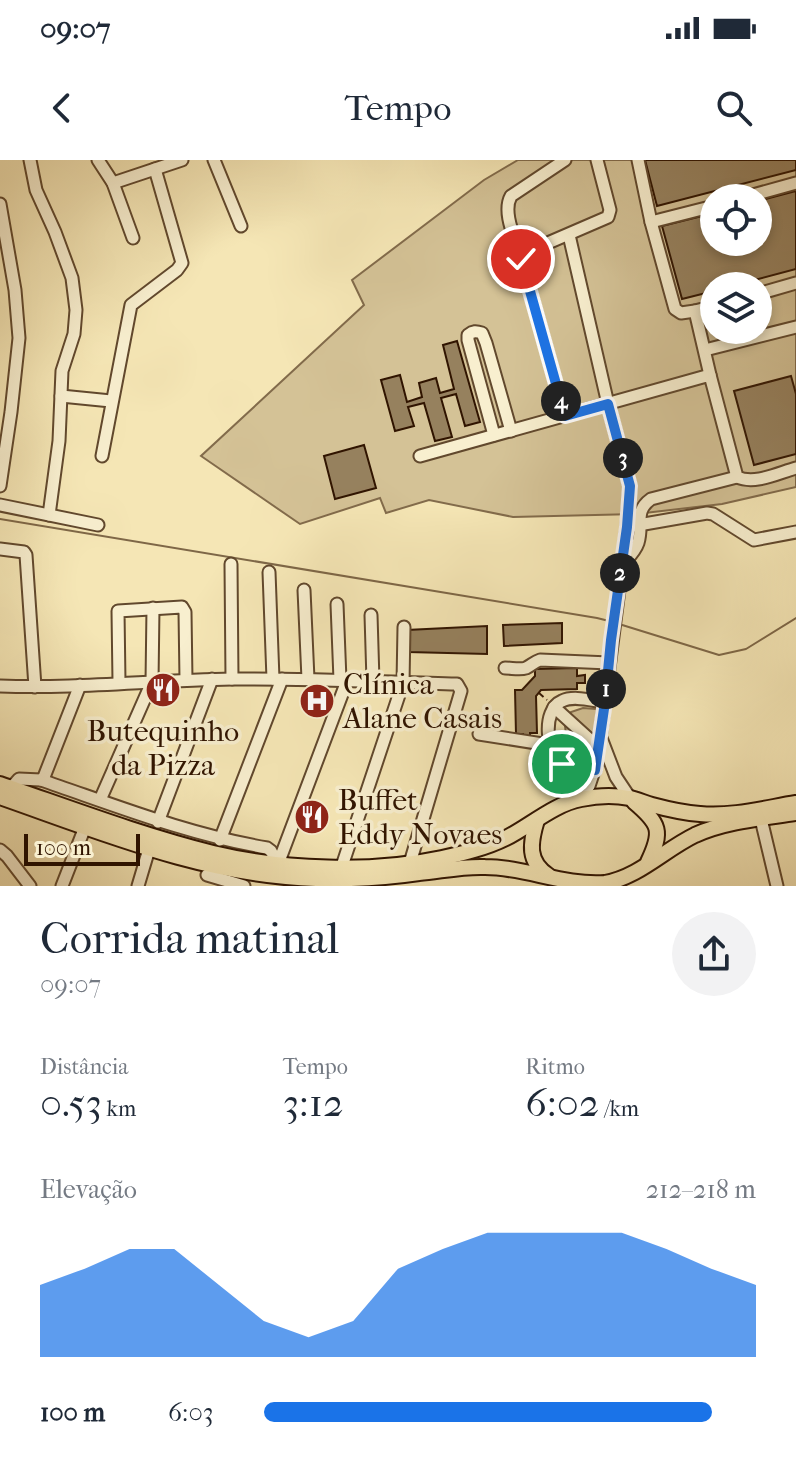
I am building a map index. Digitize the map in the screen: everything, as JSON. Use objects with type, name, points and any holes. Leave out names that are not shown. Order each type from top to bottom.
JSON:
[{"type":"main road","points":[[4,790],[275,875],[342,866],[410,863],[476,850],[504,839],[578,799],[630,798],[701,815],[796,803]]},
{"type":"main road","points":[[4,790],[85,827],[149,849],[206,875],[348,879],[488,867],[517,870],[549,882],[586,885],[614,881],[646,866],[696,835],[713,829],[796,813]]},
{"type":"main road","points":[[630,798],[653,818],[657,829],[657,841],[646,866]]},
{"type":"main road","points":[[537,820],[531,842],[532,858],[549,882]]},
{"type":"street","points":[[30,160],[36,190],[72,278],[76,320],[63,365],[59,441],[49,515]]},
{"type":"street","points":[[98,160],[113,183],[133,238]]},
{"type":"street","points":[[113,183],[182,160]]},
{"type":"street","points":[[214,160],[241,226]]},
{"type":"street","points":[[565,160],[508,200],[508,213],[565,416]]},
{"type":"street","points":[[520,255],[605,220],[610,214],[597,160]]},
{"type":"street","points":[[638,160],[675,309],[681,313],[700,310]]},
{"type":"street","points":[[102,456],[131,305],[182,263],[155,169]]},
{"type":"street","points":[[772,190],[796,183]]},
{"type":"street","points":[[0,204],[15,290],[19,338],[0,486]]},
{"type":"street","points":[[651,222],[700,210]]},
{"type":"street","points":[[569,235],[629,480],[627,527],[595,770],[589,786],[578,799]]},
{"type":"street","points":[[772,290],[796,283]]},
{"type":"street","points":[[0,287],[15,290]]},
{"type":"street","points":[[695,311],[737,477]]},
{"type":"street","points":[[705,350],[796,327]]},
{"type":"street","points":[[494,435],[468,340],[472,332],[482,333],[486,343],[511,431]]},
{"type":"street","points":[[420,456],[710,375]]},
{"type":"street","points":[[61,396],[111,401]]},
{"type":"street","points":[[622,565],[638,543],[640,510],[651,499],[737,477],[755,480],[796,468]]},
{"type":"street","points":[[0,505],[98,525]]},
{"type":"street","points":[[627,527],[707,513],[754,540],[796,532]]},
{"type":"street","points":[[0,549],[26,553],[35,687]]},
{"type":"street","points":[[231,564],[232,679]]},
{"type":"street","points":[[220,840],[277,679],[269,572]]},
{"type":"street","points":[[304,590],[308,679]]},
{"type":"street","points":[[275,875],[344,680],[337,604]]},
{"type":"street","points":[[119,682],[117,614],[120,610],[182,607],[185,612],[186,680]]},
{"type":"street","points":[[100,800],[152,682],[153,608]]},
{"type":"street","points":[[371,615],[373,681]]},
{"type":"street","points":[[342,866],[403,683],[404,627]]},
{"type":"street","points":[[505,668],[524,669],[540,660],[609,663]]},
{"type":"street","points":[[0,686],[212,679],[457,684],[461,691],[410,863]]},
{"type":"street","points":[[158,822],[212,679]]},
{"type":"street","points":[[41,780],[80,685]]},
{"type":"street","points":[[595,770],[566,767],[556,759],[549,745],[551,714],[554,707],[566,699],[605,702]]},
{"type":"street","points":[[554,707],[598,747]]},
{"type":"street","points":[[479,734],[549,745]]},
{"type":"street","points":[[599,734],[616,777],[630,798]]},
{"type":"street","points":[[4,790],[19,779],[41,780],[158,822],[220,840],[267,848],[271,851],[275,875]]},
{"type":"street","points":[[761,819],[777,886]]},
{"type":"street","points":[[62,886],[85,827]]},
{"type":"street","points":[[138,886],[149,849]]},
{"type":"street","points":[[0,850],[30,886]]},
{"type":"street","points":[[206,875],[244,886]]},
{"type":"path","points":[[539,693],[554,707]]},
{"type":"shaded area","points":[[518,160],[796,160],[796,487],[722,504],[636,514],[513,517],[429,500],[386,513],[380,498],[300,524],[201,456],[364,305],[352,280],[484,180]]},
{"type":"shaded area","points":[[583,708],[596,709],[599,713],[596,740],[569,718],[571,712]]},
{"type":"shaded area","points":[[569,723],[593,747],[595,757],[589,765],[576,767],[567,763],[564,755],[569,746],[565,726]]},
{"type":"building","points":[[645,160],[796,160],[796,170],[742,184],[700,184],[700,195],[657,206]]},
{"type":"building","points":[[796,191],[796,269],[772,275],[772,272],[700,272],[700,294],[682,299],[662,226],[700,216],[700,256],[772,256],[772,197]]},
{"type":"building","points":[[457,341],[480,422],[465,426],[456,394],[441,398],[452,437],[435,441],[424,403],[408,407],[414,426],[395,431],[381,380],[400,375],[407,402],[422,397],[419,383],[436,378],[440,393],[454,389],[443,345]]},
{"type":"building","points":[[791,376],[796,394],[796,454],[754,465],[734,391]]},
{"type":"building","points":[[364,445],[376,488],[335,499],[324,456]]},
{"type":"building","points":[[562,623],[562,643],[504,646],[503,625]]},
{"type":"building","points":[[487,626],[487,654],[408,652],[407,630]]},
{"type":"building","points":[[577,668],[577,676],[585,675],[585,683],[577,683],[577,689],[541,690],[536,696],[537,733],[530,733],[530,739],[516,734],[515,690],[522,690],[535,676],[535,669]]},
{"type":"waterway","points":[[0,519],[609,621]]},
{"type":"waterway","points":[[619,624],[719,655],[746,649],[796,618]]},
{"type":"place","name":"Butequinho da Pizza","points":[[163,690]]},
{"type":"place","name":"Clínica Alane Casais","points":[[317,701]]},
{"type":"place","name":"Buffet Eddy Novaes","points":[[312,817]]},
{"type":"route","points":[[521,259],[565,416],[608,404],[630,486],[597,762],[595,770],[574,769],[562,764]]}]
